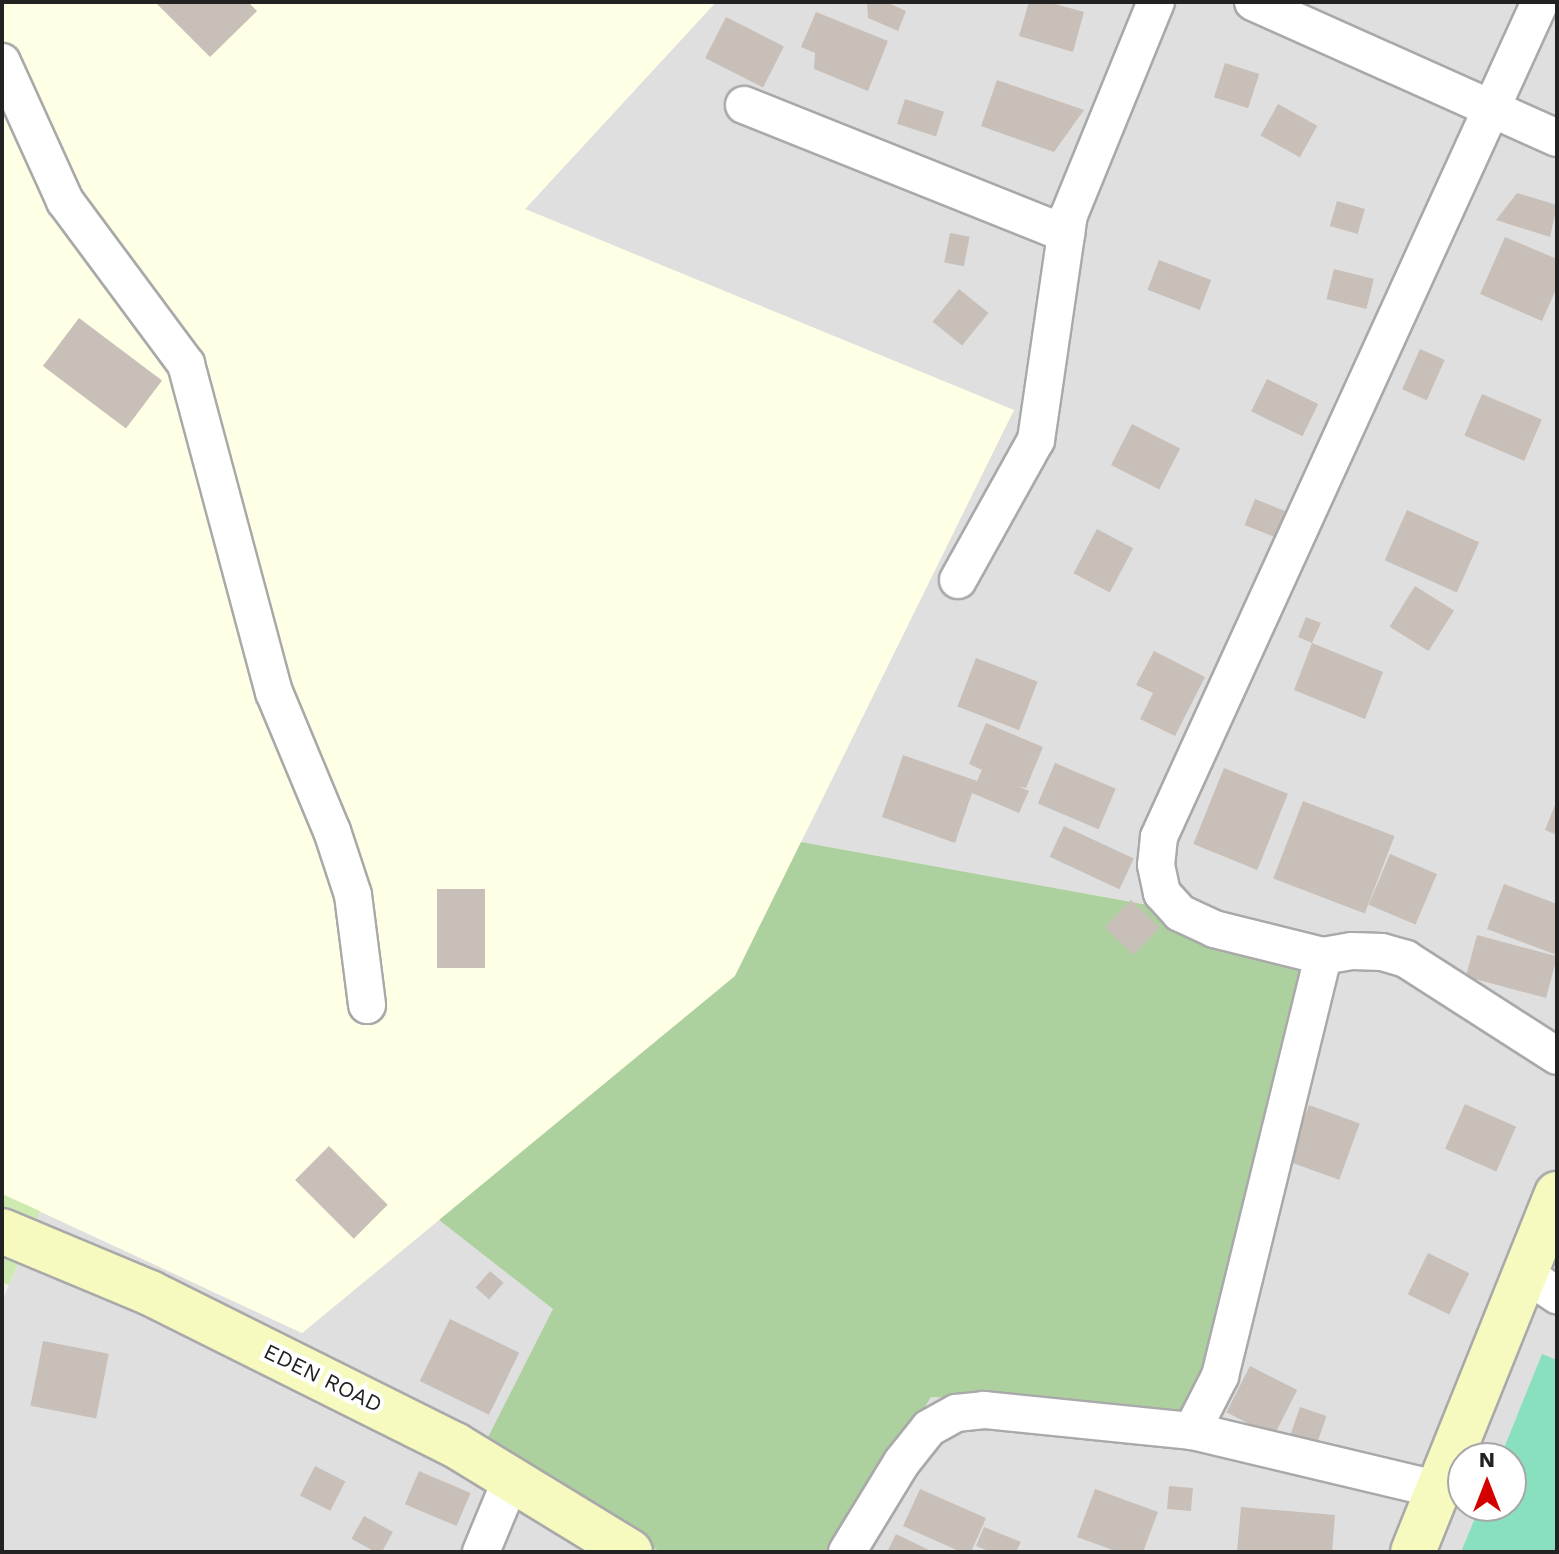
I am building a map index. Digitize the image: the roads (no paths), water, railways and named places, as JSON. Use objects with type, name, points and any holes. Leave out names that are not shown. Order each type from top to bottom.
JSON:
[{"type":"street","points":[[958,580],[1036,440],[1074,195],[1156,2]]},
{"type":"street","points":[[1253,2],[1557,138]]},
{"type":"street","points":[[1540,2],[1159,837],[1156,865],[1162,893],[1180,913],[1214,929],[1323,956],[1352,951],[1382,952],[1406,959],[1557,1056]]},
{"type":"street","points":[[2,62],[65,201],[186,364],[274,692],[332,831],[353,895],[367,1005]]},
{"type":"street","points":[[744,105],[1066,234]]},
{"type":"street","points":[[1192,1431],[1220,1376],[1323,956]]},
{"type":"street","points":[[1413,1552],[1436,1489],[1541,1284],[1557,1194]]},
{"type":"street","name":"EDEN ROAD","points":[[2,1231],[150,1293],[363,1398],[512,1477],[630,1552]]},
{"type":"street","points":[[847,1552],[902,1462],[929,1428],[956,1413],[984,1410],[1192,1431],[1436,1489]]},
{"type":"street","points":[[481,1552],[512,1477]]}]
